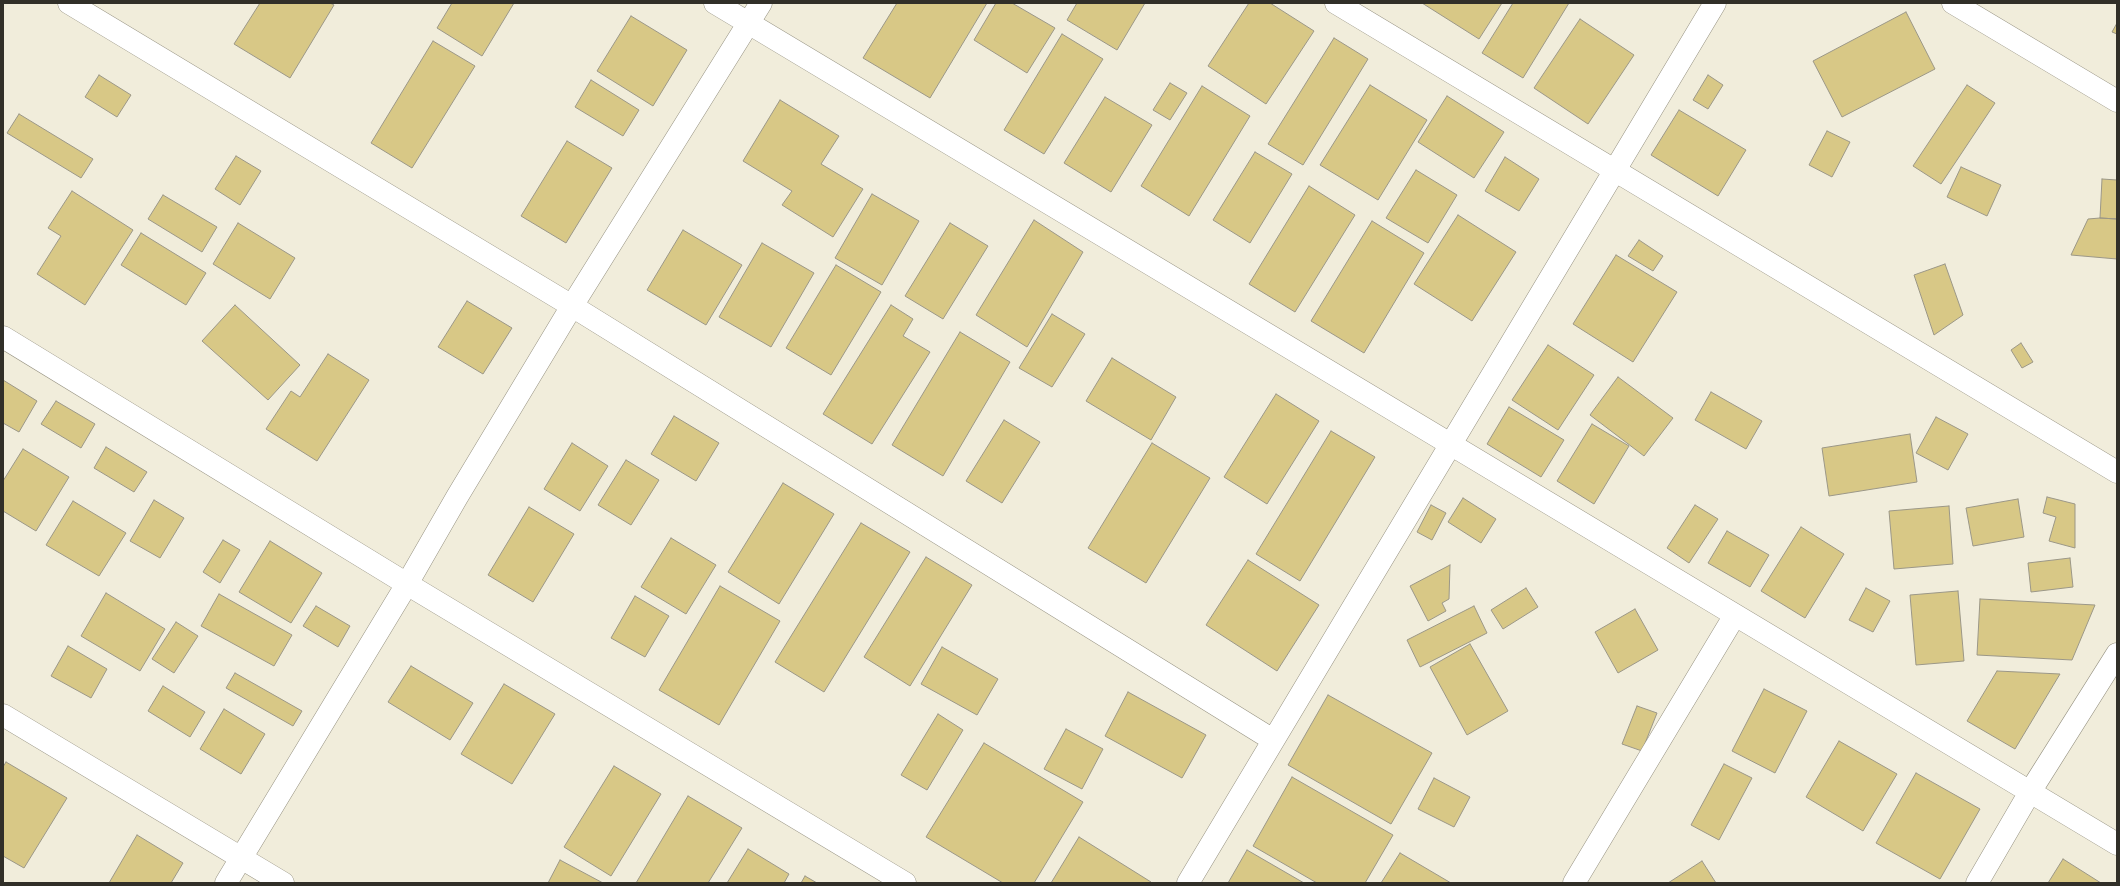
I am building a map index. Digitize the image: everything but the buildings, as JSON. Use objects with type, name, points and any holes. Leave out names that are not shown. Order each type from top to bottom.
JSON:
[{"type":"street","points":[[69,3],[572,306],[1273,740]]},
{"type":"street","points":[[715,3],[2117,844]]},
{"type":"street","points":[[226,883],[407,584],[572,306],[761,3]]},
{"type":"street","points":[[1336,3],[2117,472]]},
{"type":"street","points":[[1188,883],[1714,3]]},
{"type":"street","points":[[1953,3],[2117,101]]},
{"type":"street","points":[[3,337],[407,584],[905,883]]},
{"type":"street","points":[[1574,883],[1734,615]]},
{"type":"street","points":[[1977,883],[2030,792],[2117,654]]},
{"type":"street","points":[[3,715],[283,883]]}]
